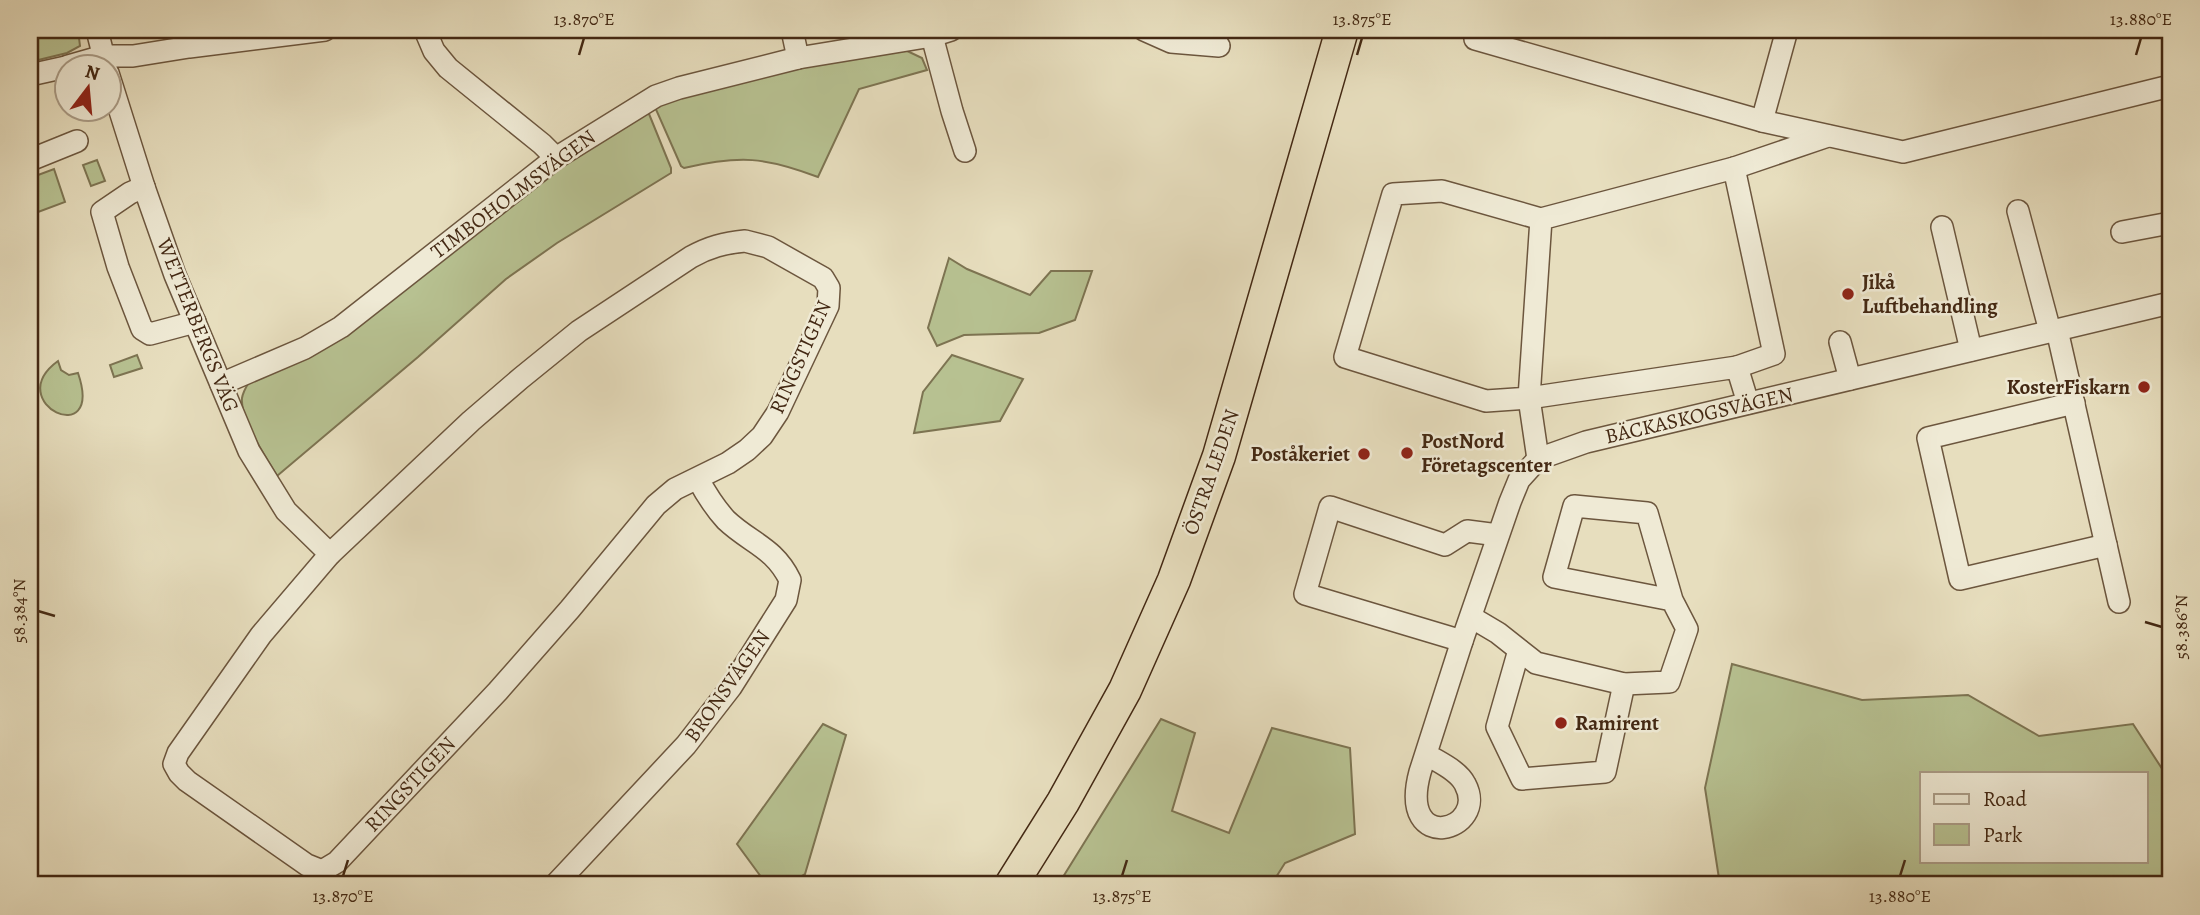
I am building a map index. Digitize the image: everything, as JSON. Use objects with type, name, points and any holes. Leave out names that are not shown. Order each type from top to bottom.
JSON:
[{"type":"highway","name":"ÖSTRA LEDEN","points":[[1011,885],[1063,802],[1125,690],[1174,580],[1219,456],[1342,30]]},
{"type":"street","name":"WETTERBERGS VÄG","points":[[97,30],[103,52]]},
{"type":"street","points":[[122,60],[189,47],[325,30]]},
{"type":"street","points":[[425,30],[434,51],[448,68],[556,158]]},
{"type":"street","points":[[792,30],[798,58]]},
{"type":"street","points":[[1144,30],[1171,42],[1208,40]]},
{"type":"street","points":[[1477,30],[1475,39],[1762,121],[1903,152],[2170,86]]},
{"type":"street","points":[[1762,121],[1787,30]]},
{"type":"street","points":[[942,33],[952,111],[965,151]]},
{"type":"street","name":"TIMBOHOLMSVÄGEN","points":[[221,384],[305,348],[341,327],[556,158],[656,96],[798,58],[942,33]]},
{"type":"street","points":[[30,75],[52,70]]},
{"type":"street","name":"WETTERBERGS VÄG","points":[[122,116],[175,275],[249,452],[286,511],[330,554]]},
{"type":"street","points":[[1734,168],[1774,354],[1737,367],[1529,398],[1486,401],[1345,357],[1393,194],[1442,191],[1541,219],[1734,168],[1828,136]]},
{"type":"street","points":[[30,160],[77,141]]},
{"type":"street","points":[[144,187],[102,212],[118,267],[142,329],[150,334],[195,322]]},
{"type":"street","points":[[2018,211],[2074,403],[2119,602]]},
{"type":"street","points":[[1426,754],[1498,535],[1519,480],[1538,459],[1529,398],[1541,219]]},
{"type":"street","points":[[2122,232],[2170,223]]},
{"type":"street","points":[[1942,227],[1970,350]]},
{"type":"street","name":"RINGSTIGEN","points":[[745,241],[768,247],[823,278],[829,288],[828,306],[778,412],[762,436],[747,450],[698,479],[675,489],[656,505],[498,691],[337,862],[322,871],[307,865],[178,772],[174,764],[178,753],[261,635],[330,554],[471,421],[579,331],[691,257],[723,243],[745,241]]},
{"type":"street","name":"BÄCKASKOGSVÄGEN","points":[[1538,459],[1586,442],[2170,303]]},
{"type":"street","points":[[1840,342],[1850,379]]},
{"type":"street","points":[[1737,367],[1748,403]]},
{"type":"street","points":[[2074,403],[1928,438],[1960,579],[2106,545]]},
{"type":"street","name":"BRONSVÄGEN","points":[[555,885],[686,745],[731,687],[786,600],[790,580],[782,564],[727,521],[707,498],[698,479]]},
{"type":"street","points":[[1462,641],[1305,594],[1330,506],[1445,545],[1467,531],[1498,535]]},
{"type":"street","points":[[1471,617],[1498,633],[1536,663],[1624,684],[1669,682],[1687,629],[1672,600],[1647,513],[1574,506],[1554,577],[1672,600]]},
{"type":"street","points":[[1519,650],[1497,727],[1522,779],[1605,772],[1624,684]]},
{"type":"green space","points":[[30,30],[78,30],[80,46],[69,52],[52,52],[52,57],[30,62]]},
{"type":"green space","points":[[903,49],[922,58],[927,70],[859,89],[818,177],[783,165],[752,160],[721,161],[684,168],[654,105],[827,58]]},
{"type":"green space","points":[[647,109],[671,173],[557,243],[506,279],[277,476],[255,438],[242,407],[242,398],[249,382]]},
{"type":"green space","points":[[97,160],[105,181],[91,186],[83,165]]},
{"type":"green space","points":[[54,169],[65,202],[30,215],[30,178]]},
{"type":"green space","points":[[949,258],[967,269],[1030,295],[1051,271],[1092,271],[1075,320],[1039,333],[964,335],[937,346],[928,328]]},
{"type":"green space","points":[[137,355],[142,368],[114,377],[110,365]]},
{"type":"green space","points":[[952,355],[1023,379],[1000,421],[914,433],[923,392]]},
{"type":"green space","points":[[58,361],[61,370],[69,375],[78,373],[83,397],[78,410],[68,415],[56,412],[46,404],[40,392],[43,377]]},
{"type":"green space","points":[[1732,664],[1862,700],[1968,695],[2039,736],[2133,724],[2170,781],[2170,885],[1720,885],[1705,788]]},
{"type":"green space","points":[[1161,719],[1195,733],[1172,811],[1229,833],[1272,728],[1350,748],[1355,834],[1285,863],[1271,885],[1058,885]]},
{"type":"green space","points":[[823,724],[846,735],[805,874],[786,885],[767,885],[737,844]]},
{"type":"place","name":"Jikå Luftbehandling","points":[[1848,294]]},
{"type":"place","name":"KosterFiskarn","points":[[2144,387]]},
{"type":"place","name":"PostNord Företagscenter","points":[[1407,453]]},
{"type":"place","name":"Poståkeriet","points":[[1364,454]]},
{"type":"place","name":"Ramirent","points":[[1561,723]]}]
